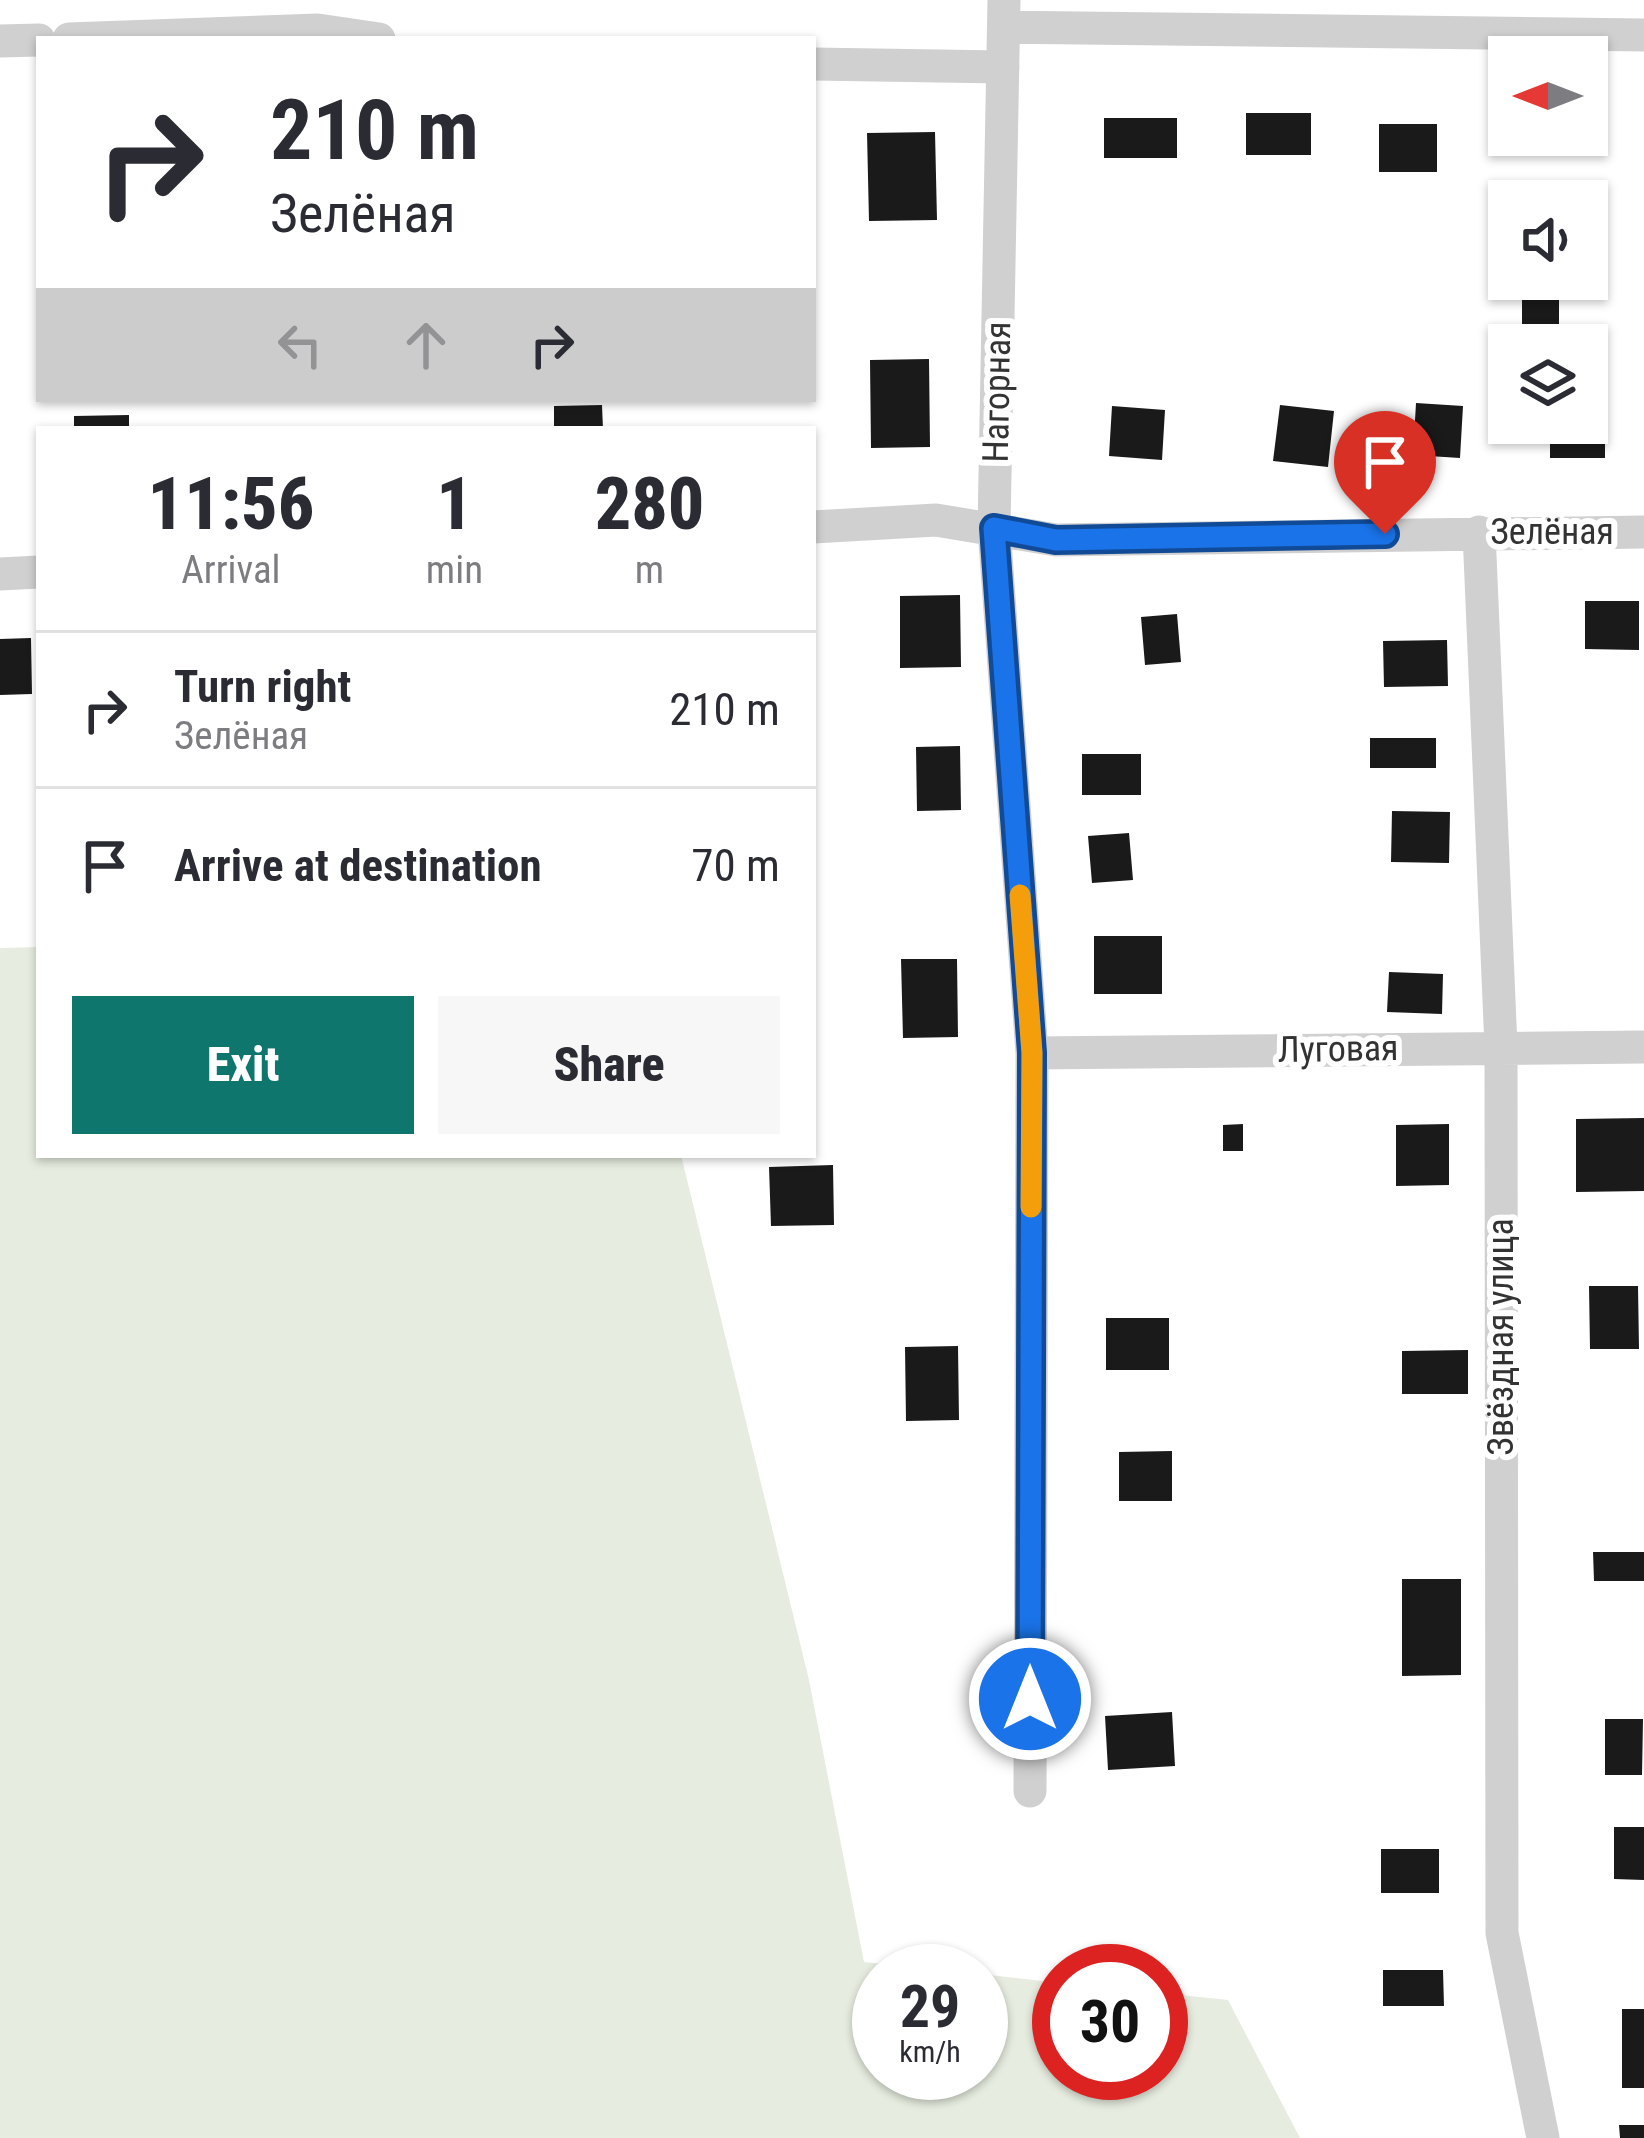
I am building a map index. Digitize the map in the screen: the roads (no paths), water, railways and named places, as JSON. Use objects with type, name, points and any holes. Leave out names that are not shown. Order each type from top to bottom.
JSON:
[{"type":"street","points":[[1004,14],[1644,35]]},
{"type":"street","name":"Нагорная","points":[[1004,14],[994,528],[1032,1053],[1030,1791]]},
{"type":"street","points":[[162,36],[318,31],[357,36]]},
{"type":"street","points":[[0,41],[36,40]]},
{"type":"street","points":[[816,64],[1003,67]]},
{"type":"street","name":"Зелёная","points":[[816,527],[936,520],[1056,540],[1644,532]]},
{"type":"street","name":"Звёздная улица","points":[[1479,532],[1501,1047],[1502,1933],[1543,2138]]},
{"type":"street","points":[[0,574],[36,572]]},
{"type":"street","name":"Луговая","points":[[1032,1053],[1644,1047]]}]
